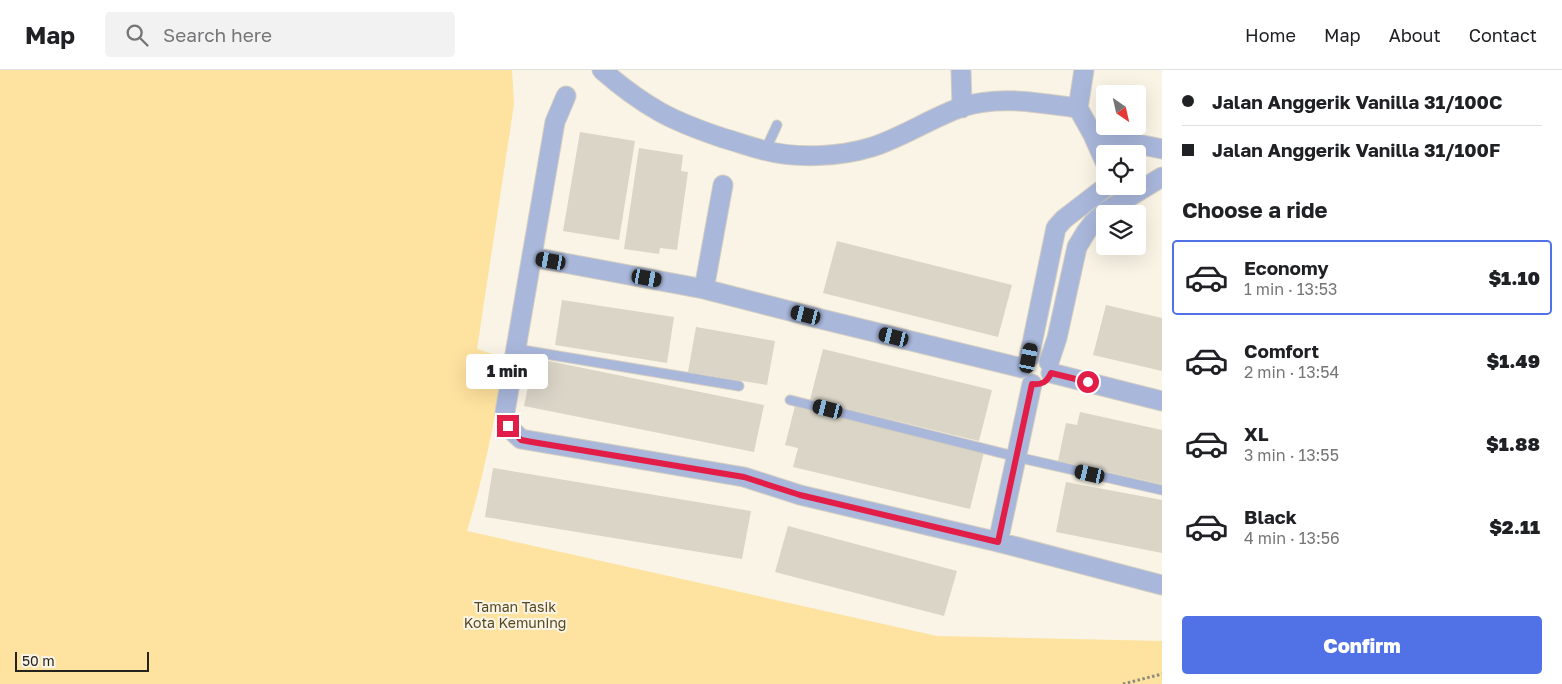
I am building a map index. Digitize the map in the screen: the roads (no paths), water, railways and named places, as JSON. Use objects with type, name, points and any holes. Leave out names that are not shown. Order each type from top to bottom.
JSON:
[{"type":"street","points":[[602,70],[624,89],[660,112],[703,131],[765,151],[794,155],[837,155],[871,148],[900,137],[962,108],[982,102],[1023,100],[1078,108]]},
{"type":"street","points":[[961,70],[962,108]]},
{"type":"street","points":[[1084,70],[1078,108],[1097,145]]},
{"type":"street","points":[[566,96],[555,122],[505,412],[508,426],[521,440],[744,477],[800,495],[998,542],[1162,585]]},
{"type":"street","points":[[1093,135],[1162,148]]},
{"type":"street","points":[[1096,194],[1064,219],[1056,228],[1023,375],[1026,381],[1032,384],[1040,385],[1047,381],[1077,247],[1093,223],[1106,211],[1162,177]]},
{"type":"street","points":[[704,289],[723,185]]},
{"type":"street","points":[[532,257],[704,289],[1026,363],[1039,356],[1050,367],[1162,400]]},
{"type":"street","points":[[1044,282],[1068,287]]},
{"type":"street","points":[[998,542],[1032,384]]},
{"type":"lane","points":[[765,151],[777,125]]},
{"type":"lane","points":[[516,349],[739,386]]},
{"type":"lane","points":[[790,400],[1017,457],[1162,490]]},
{"type":"park label","name":"Taman Tasik Kota Kemuning","points":[[515,614]]}]
